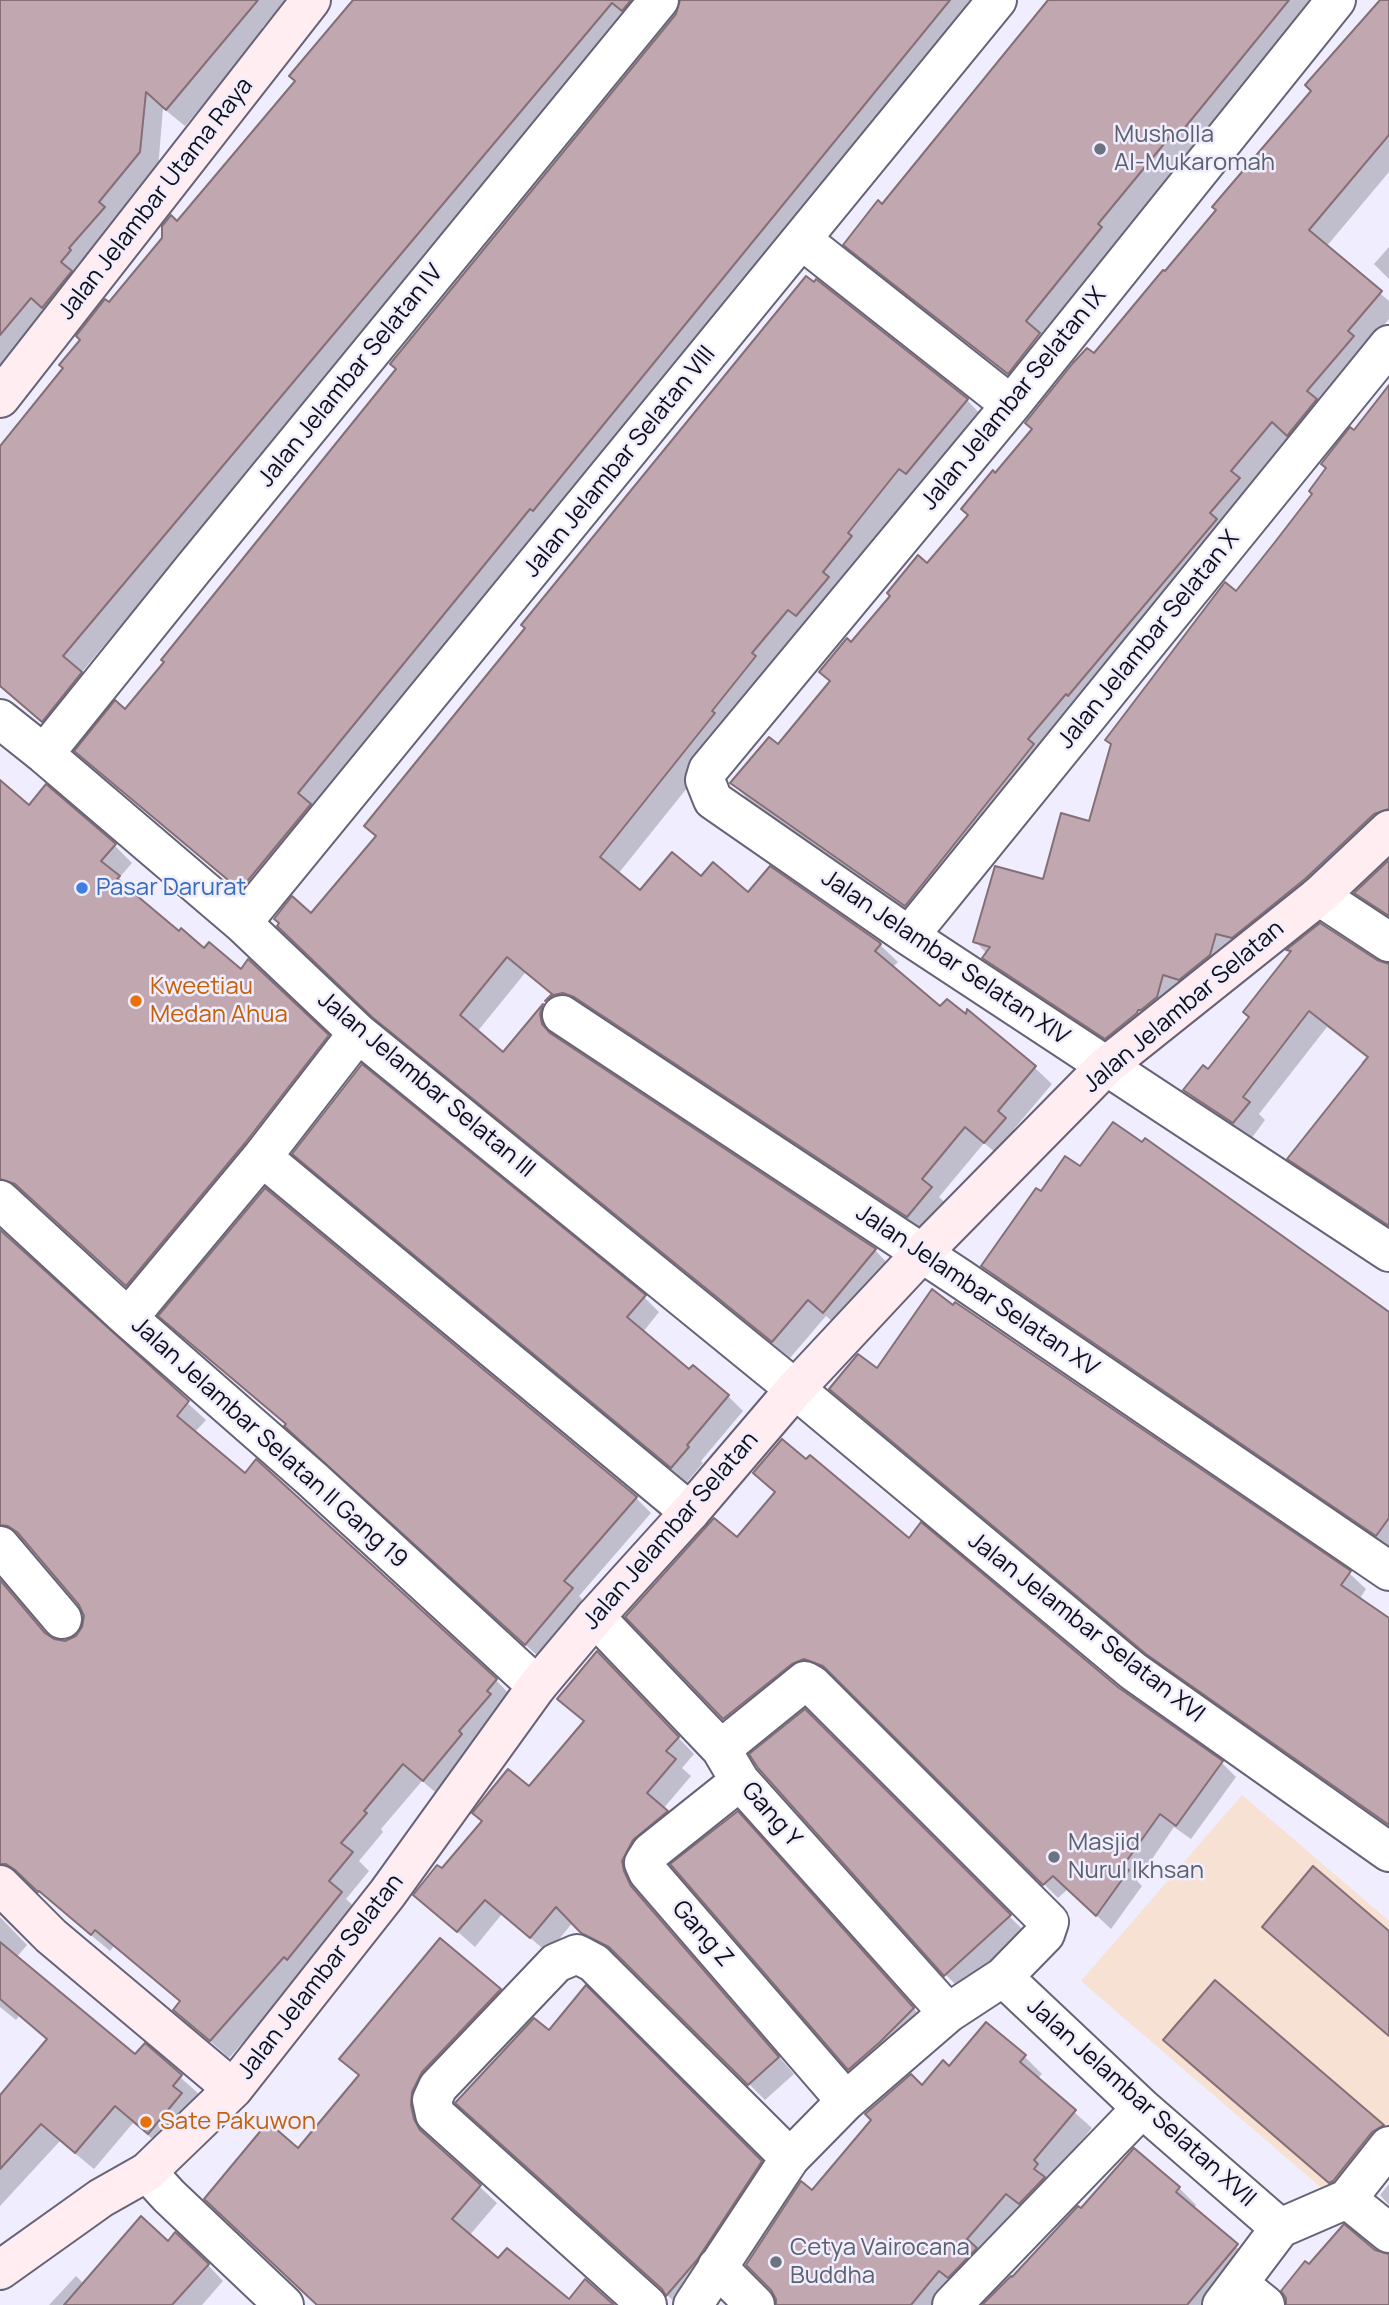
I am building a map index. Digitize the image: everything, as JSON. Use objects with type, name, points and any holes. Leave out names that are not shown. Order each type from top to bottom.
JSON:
[{"type":"street","name":"Jalan Jelambar Utama Raya","points":[[0,398],[311,0]]},
{"type":"street","name":"Jalan Jelambar Selatan IV","points":[[44,754],[201,558],[659,0]]},
{"type":"street","name":"Jalan Jelambar Selatan VIII","points":[[242,923],[997,0]]},
{"type":"street","name":"Jalan Jelambar Selatan IX","points":[[713,800],[705,780],[708,770],[1011,405],[1336,0]]},
{"type":"street","points":[[802,240],[1011,405]]},
{"type":"street","name":"Jalan Jelambar Selatan X","points":[[909,936],[1389,345]]},
{"type":"street","name":"Jalan Jelambar Selatan III","points":[[2,724],[44,754],[242,923],[358,1033],[794,1389]]},
{"type":"street","name":"Jalan Jelambar Selatan XIV","points":[[713,800],[909,936],[1389,1252]]},
{"type":"street","name":"Jalan Jelambar Selatan","points":[[0,2270],[101,2198],[147,2172],[233,2089],[387,1894],[537,1686],[595,1617],[690,1513],[794,1389],[1106,1066],[1320,896],[1389,830]]},
{"type":"street","points":[[1320,896],[1389,942]]},
{"type":"street","name":"Jalan Jelambar Selatan XV","points":[[562,1015],[922,1254],[1389,1571]]},
{"type":"street","points":[[128,1318],[262,1157],[358,1033]]},
{"type":"street","points":[[262,1157],[690,1513]]},
{"type":"street","name":"Jalan Jelambar Selatan II Gang 19","points":[[0,1200],[128,1318],[323,1489],[537,1686]]},
{"type":"street","name":"Jalan Jelambar Selatan XVI","points":[[794,1389],[1133,1671],[1389,1852]]},
{"type":"street","points":[[0,1546],[62,1619]]},
{"type":"street","name":"Gang Y","points":[[595,1617],[721,1749],[740,1781],[948,2013]]},
{"type":"street","points":[[693,2305],[790,2158],[845,2101],[948,2013],[1003,1977],[1045,1934],[1049,1922],[805,1681],[721,1749]]},
{"type":"street","name":"Gang Z","points":[[740,1781],[651,1852],[644,1863],[648,1872],[845,2101]]},
{"type":"street","points":[[0,1885],[51,1936],[233,2089]]},
{"type":"street","points":[[647,2305],[435,2114],[432,2100],[438,2087],[556,1963],[577,1954],[594,1963],[790,2158]]},
{"type":"street","name":"Jalan Jelambar Selatan XVII","points":[[1003,1977],[1142,2108],[1280,2228]]},
{"type":"street","points":[[952,2305],[1142,2108]]},
{"type":"street","points":[[1242,2298],[1280,2228],[1347,2199],[1389,2146]]},
{"type":"street","points":[[147,2172],[284,2305]]},
{"type":"street","points":[[1347,2199],[1389,2233]]},
{"type":"street","points":[[717,2267],[755,2305]]},
{"type":"shaded area","points":[[1242,1795],[1389,1921],[1389,2130],[1332,2197],[1081,1981]]},
{"type":"building","points":[[0,0],[258,0],[166,110],[146,92],[140,152],[99,202],[105,207],[69,248],[71,250],[61,262],[72,271],[42,308],[31,298],[0,335]]},
{"type":"building","points":[[353,0],[631,0],[622,11],[612,3],[63,656],[82,672],[42,722],[0,686],[0,446],[63,368],[59,365],[80,340],[76,336],[105,299],[109,302],[162,238],[162,226],[171,215],[177,221],[295,81],[289,76]]},
{"type":"building","points":[[680,0],[950,0],[533,511],[530,509],[298,793],[311,804],[240,890],[74,751],[115,700],[125,709],[164,662],[161,660],[396,369],[390,364],[676,14]]},
{"type":"building","points":[[1048,0],[1289,0],[1178,136],[1173,133],[1098,224],[1102,227],[1026,321],[1040,333],[1008,374],[843,245],[878,200],[882,204]]},
{"type":"building","points":[[1380,0],[1389,0],[1389,135],[1309,230],[1382,291],[1348,331],[1354,336],[1307,391],[1317,399],[1287,436],[1272,422],[1231,471],[1240,478],[1210,513],[1217,519],[1068,696],[1066,694],[1028,739],[1034,744],[905,906],[730,783],[769,737],[778,744],[830,681],[819,672],[847,638],[851,642],[890,596],[887,593],[918,555],[927,563],[968,515],[961,509],[1032,429],[1025,423],[1073,363],[1087,348],[1094,353],[1163,270],[1165,271],[1216,210],[1212,207],[1311,91],[1305,85]]},
{"type":"building","points":[[806,276],[814,282],[816,279],[968,399],[906,474],[899,469],[848,533],[852,536],[823,572],[829,577],[796,616],[788,610],[752,653],[756,656],[712,711],[715,713],[600,857],[640,890],[672,852],[701,876],[713,862],[748,892],[770,866],[879,942],[881,944],[875,951],[940,1006],[947,999],[966,1014],[967,1009],[1036,1066],[998,1111],[1006,1118],[984,1143],[965,1127],[922,1179],[932,1187],[907,1217],[574,997],[563,993],[553,995],[545,1001],[552,994],[507,957],[460,1015],[503,1052],[543,1004],[540,1014],[542,1024],[550,1033],[876,1249],[823,1313],[808,1300],[772,1342],[372,1017],[277,926],[279,923],[274,919],[292,896],[311,913],[376,836],[364,826],[525,628],[521,625]]},
{"type":"building","points":[[1389,385],[1389,809],[1374,814],[1305,879],[1232,938],[1216,934],[1210,955],[1179,980],[1163,975],[1157,997],[1105,1039],[982,958],[990,947],[973,942],[995,866],[1043,879],[1061,813],[1089,821],[1111,744],[1105,740],[1225,582],[1236,591],[1312,494],[1309,491],[1326,468],[1321,464],[1350,427],[1354,430]]},
{"type":"building","points":[[0,780],[29,805],[46,784],[116,844],[101,861],[120,876],[117,879],[179,931],[181,928],[204,948],[209,942],[241,969],[248,959],[329,1035],[245,1143],[126,1286],[15,1184],[0,1179]]},
{"type":"building","points":[[1389,860],[1389,916],[1354,893]]},
{"type":"building","points":[[1320,923],[1377,960],[1389,964],[1389,1226],[1287,1159],[1368,1057],[1309,1011],[1243,1097],[1250,1102],[1233,1123],[1183,1090],[1203,1065],[1208,1069],[1249,1017],[1243,1012],[1291,951],[1286,950]]},
{"type":"building","points":[[362,1064],[646,1295],[627,1317],[689,1369],[693,1365],[729,1395],[671,1468],[292,1154]]},
{"type":"building","points":[[1113,1122],[1142,1142],[1145,1138],[1389,1312],[1389,1518],[1376,1536],[981,1266],[1036,1188],[1041,1191],[1065,1156],[1080,1166]]},
{"type":"building","points":[[265,1188],[637,1497],[564,1581],[573,1588],[525,1645],[284,1426],[286,1424],[158,1316]]},
{"type":"building","points":[[0,1230],[189,1401],[177,1416],[245,1473],[256,1459],[497,1679],[487,1691],[491,1694],[459,1731],[462,1734],[423,1781],[403,1764],[364,1811],[367,1813],[341,1843],[353,1852],[329,1881],[342,1892],[287,1960],[284,1957],[210,2041],[173,2010],[180,2001],[95,1930],[91,1935],[15,1870],[6,1864],[0,1864],[0,1580],[45,1633],[54,1639],[65,1641],[76,1636],[82,1627],[84,1616],[79,1605],[17,1532],[8,1526],[0,1525]]},
{"type":"building","points":[[932,1289],[1351,1571],[1341,1585],[1389,1618],[1389,1825],[1146,1654],[829,1389],[858,1354],[877,1368]]},
{"type":"building","points":[[782,1439],[806,1459],[810,1455],[909,1538],[921,1522],[1119,1688],[1223,1761],[1176,1826],[1160,1814],[1123,1866],[1129,1870],[1096,1916],[1053,1876],[1043,1885],[823,1666],[804,1659],[792,1664],[723,1719],[625,1617],[714,1518],[737,1537],[775,1492],[753,1473]]},
{"type":"building","points":[[597,1651],[679,1737],[666,1751],[676,1759],[647,1793],[668,1811],[633,1840],[622,1861],[631,1886],[779,2057],[748,2085],[609,1947],[581,1933],[556,1907],[530,1938],[485,1900],[457,1932],[413,1895],[437,1865],[442,1868],[482,1821],[472,1813],[508,1769],[529,1786],[584,1721],[557,1699]]},
{"type":"building","points":[[805,1709],[1011,1915],[944,1976],[758,1768],[749,1754]]},
{"type":"building","points":[[738,1811],[914,2008],[848,2070],[670,1864]]},
{"type":"building","points":[[1313,1866],[1389,1931],[1389,2036],[1262,1927]]},
{"type":"building","points":[[440,1938],[501,1989],[422,2072],[412,2092],[411,2105],[420,2130],[481,2185],[452,2219],[498,2258],[507,2248],[569,2299],[585,2279],[614,2305],[317,2305],[204,2199],[268,2122],[298,2148],[359,2075],[339,2059]]},
{"type":"building","points":[[0,1942],[135,2054],[145,2043],[182,2075],[173,2086],[182,2093],[148,2134],[115,2106],[75,2153],[41,2124],[0,2169],[0,2095],[47,2039],[0,1999]]},
{"type":"building","points":[[1215,1980],[1384,2125],[1372,2132],[1333,2181],[1329,2183],[1163,2040]]},
{"type":"building","points":[[586,1985],[762,2161],[697,2260],[666,2296],[662,2289],[455,2103],[534,2018],[549,2030]]},
{"type":"building","points":[[986,2022],[1026,2055],[1020,2062],[1076,2110],[1034,2160],[1038,2164],[1034,2169],[1045,2177],[1019,2204],[1006,2194],[967,2239],[977,2248],[948,2278],[939,2271],[911,2305],[776,2305],[771,2290],[746,2265],[801,2181],[812,2190],[871,2120],[865,2114],[911,2074],[922,2085],[943,2060],[949,2066]]},
{"type":"building","points":[[1134,2148],[1180,2187],[1176,2192],[1238,2244],[1187,2305],[982,2305],[1078,2206],[1081,2208]]},
{"type":"building","points":[[141,2216],[168,2241],[175,2232],[209,2264],[172,2305],[64,2305]]},
{"type":"building","points":[[1344,2224],[1375,2250],[1389,2254],[1389,2305],[1286,2305],[1286,2298],[1281,2291],[1305,2261],[1309,2264]]},
{"type":"place","name":"Musholla Al-Mukaromah","points":[[1100,149]]},
{"type":"place","name":"Pasar Darurat","points":[[82,888]]},
{"type":"place","name":"Kweetiau Medan Ahua","points":[[136,1001]]},
{"type":"place","name":"Masjid Nurul Ikhsan","points":[[1054,1857]]},
{"type":"place","name":"Sate Pakuwon","points":[[146,2122]]},
{"type":"place","name":"Cetya Vairocana Buddha","points":[[776,2262]]}]
